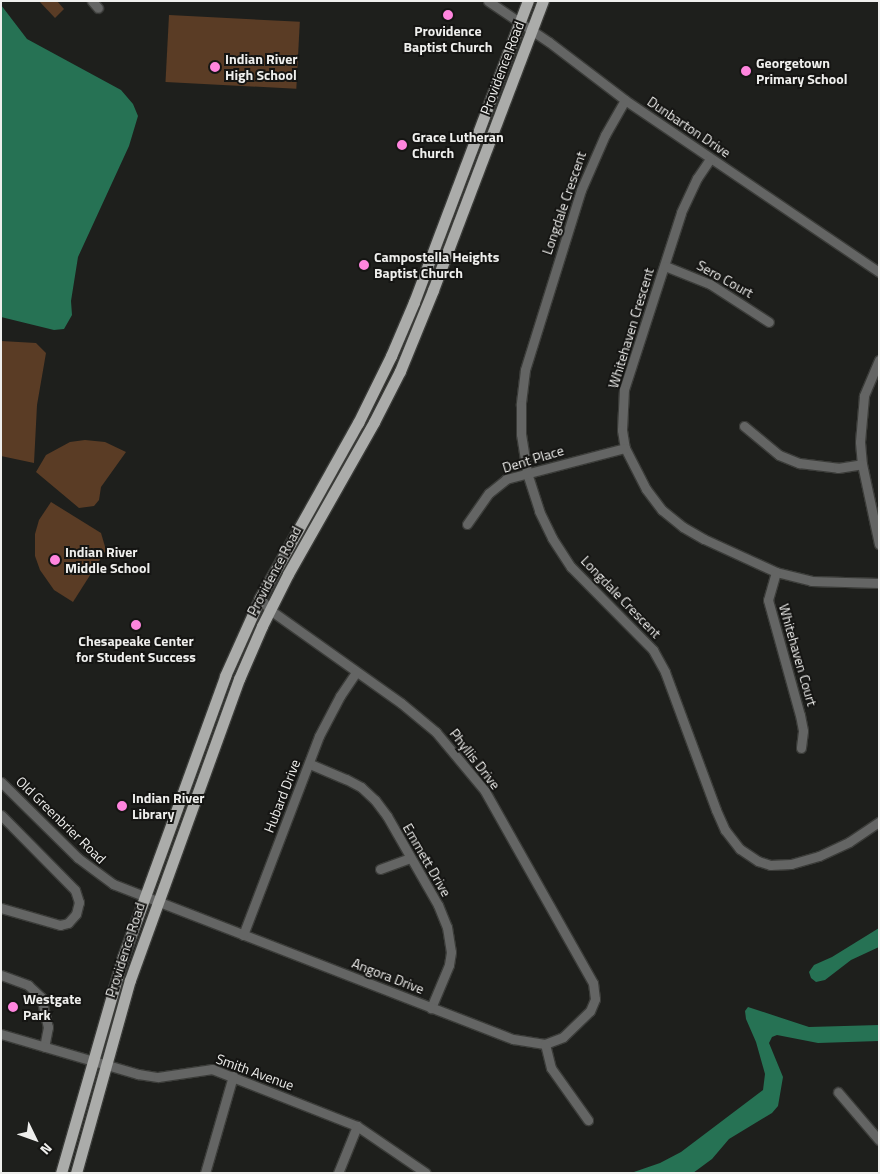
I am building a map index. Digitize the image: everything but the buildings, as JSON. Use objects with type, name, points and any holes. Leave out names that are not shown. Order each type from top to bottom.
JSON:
[{"type":"main road","name":"Providence Road","points":[[61,1173],[114,984],[225,676],[260,598],[358,423],[391,356],[414,302],[528,1]]},
{"type":"main road","name":"Providence Road","points":[[76,1173],[130,980],[240,679],[270,610],[374,422],[400,371],[434,290],[543,1]]},
{"type":"street","name":"Dunbarton Drive","points":[[488,1],[532,30],[625,100],[879,272]]},
{"type":"street","name":"Longdale Crescent","points":[[625,100],[605,135],[581,190],[525,370],[520,405],[521,434],[527,473],[539,511],[552,538],[571,567],[653,650],[665,672],[724,830],[734,843],[758,861],[780,866],[819,856],[849,842],[879,822]]},
{"type":"street","name":"Whitehaven Crescent","points":[[710,158],[684,206],[624,389],[622,430],[625,448],[646,490],[662,510],[704,539],[776,572],[811,581],[879,583]]},
{"type":"street","name":"Sero Court","points":[[665,266],[710,284],[769,322]]},
{"type":"street","points":[[879,360],[864,396],[860,442],[862,464],[879,544]]},
{"type":"street","points":[[744,426],[779,455],[799,463],[838,468],[862,464]]},
{"type":"street","name":"Dent Place","points":[[467,524],[490,493],[506,479],[625,448]]},
{"type":"street","name":"Whitehaven Court","points":[[776,572],[768,600],[800,714],[803,731],[802,748]]},
{"type":"street","name":"Phyllis Drive","points":[[260,598],[270,610],[402,703],[436,732],[485,792],[593,982],[595,999],[590,1011],[574,1028],[563,1036],[545,1044]]},
{"type":"street","name":"Hubard Drive","points":[[243,935],[327,717],[356,672]]},
{"type":"street","name":"Emmett Drive","points":[[310,764],[346,778],[368,794],[387,816],[438,905],[450,941],[449,965],[431,1008]]},
{"type":"street","name":"Old Greenbrier Road","points":[[1,782],[99,876],[157,903]]},
{"type":"street","points":[[1,816],[75,890],[78,902],[76,914],[68,923],[60,925],[1,908]]},
{"type":"street","points":[[380,869],[410,858]]},
{"type":"street","name":"Angora Drive","points":[[157,903],[513,1039],[545,1044]]},
{"type":"street","points":[[1,975],[28,985],[41,997],[48,1026],[44,1047]]},
{"type":"street","name":"Smith Avenue","points":[[1,1035],[105,1065],[158,1077],[212,1069],[357,1126],[426,1173]]},
{"type":"street","points":[[545,1044],[551,1068],[588,1120]]},
{"type":"street","points":[[205,1173],[233,1076]]},
{"type":"street","points":[[838,1092],[879,1140]]},
{"type":"street","points":[[338,1173],[357,1126]]},
{"type":"shaded area","points":[[39,1],[57,1],[64,9],[55,18]]},
{"type":"shaded area","points":[[1,5],[27,39],[121,90],[133,104],[138,116],[129,146],[78,257],[71,301],[72,315],[64,329],[54,330],[1,317]]},
{"type":"shaded area","points":[[169,15],[300,22],[296,89],[165,82]]},
{"type":"shaded area","points":[[1,341],[36,343],[46,353],[37,405],[34,463],[1,456]]},
{"type":"shaded area","points":[[85,440],[105,442],[126,452],[101,487],[99,500],[94,506],[79,508],[36,472],[46,455],[70,442]]},
{"type":"shaded area","points":[[51,502],[101,533],[106,550],[73,602],[54,590],[40,570],[35,556],[35,534],[39,520]]},
{"type":"shaded area","points":[[879,928],[879,947],[851,960],[825,980],[816,982],[811,978],[809,972],[814,965],[832,957]]},
{"type":"shaded area","points":[[748,1007],[809,1027],[879,1025],[879,1041],[818,1043],[777,1035],[772,1037],[769,1043],[783,1077],[778,1106],[772,1113],[729,1139],[712,1159],[693,1173],[631,1173],[660,1163],[681,1152],[763,1090],[765,1074],[756,1042],[746,1019],[745,1011]]},
{"type":"place","name":"Providence Baptist Church","points":[[448,15]]},
{"type":"place","name":"Indian River High School","points":[[215,67]]},
{"type":"place","name":"Georgetown Primary School","points":[[746,71]]},
{"type":"place","name":"Grace Lutheran Church","points":[[402,145]]},
{"type":"place","name":"Campostella Heights Baptist Church","points":[[364,265]]},
{"type":"place","name":"Indian River Middle School","points":[[55,560]]},
{"type":"place","name":"Chesapeake Center for Student Success","points":[[136,625]]},
{"type":"place","name":"Indian River Library","points":[[122,806]]},
{"type":"place","name":"Westgate Park","points":[[13,1007]]}]
